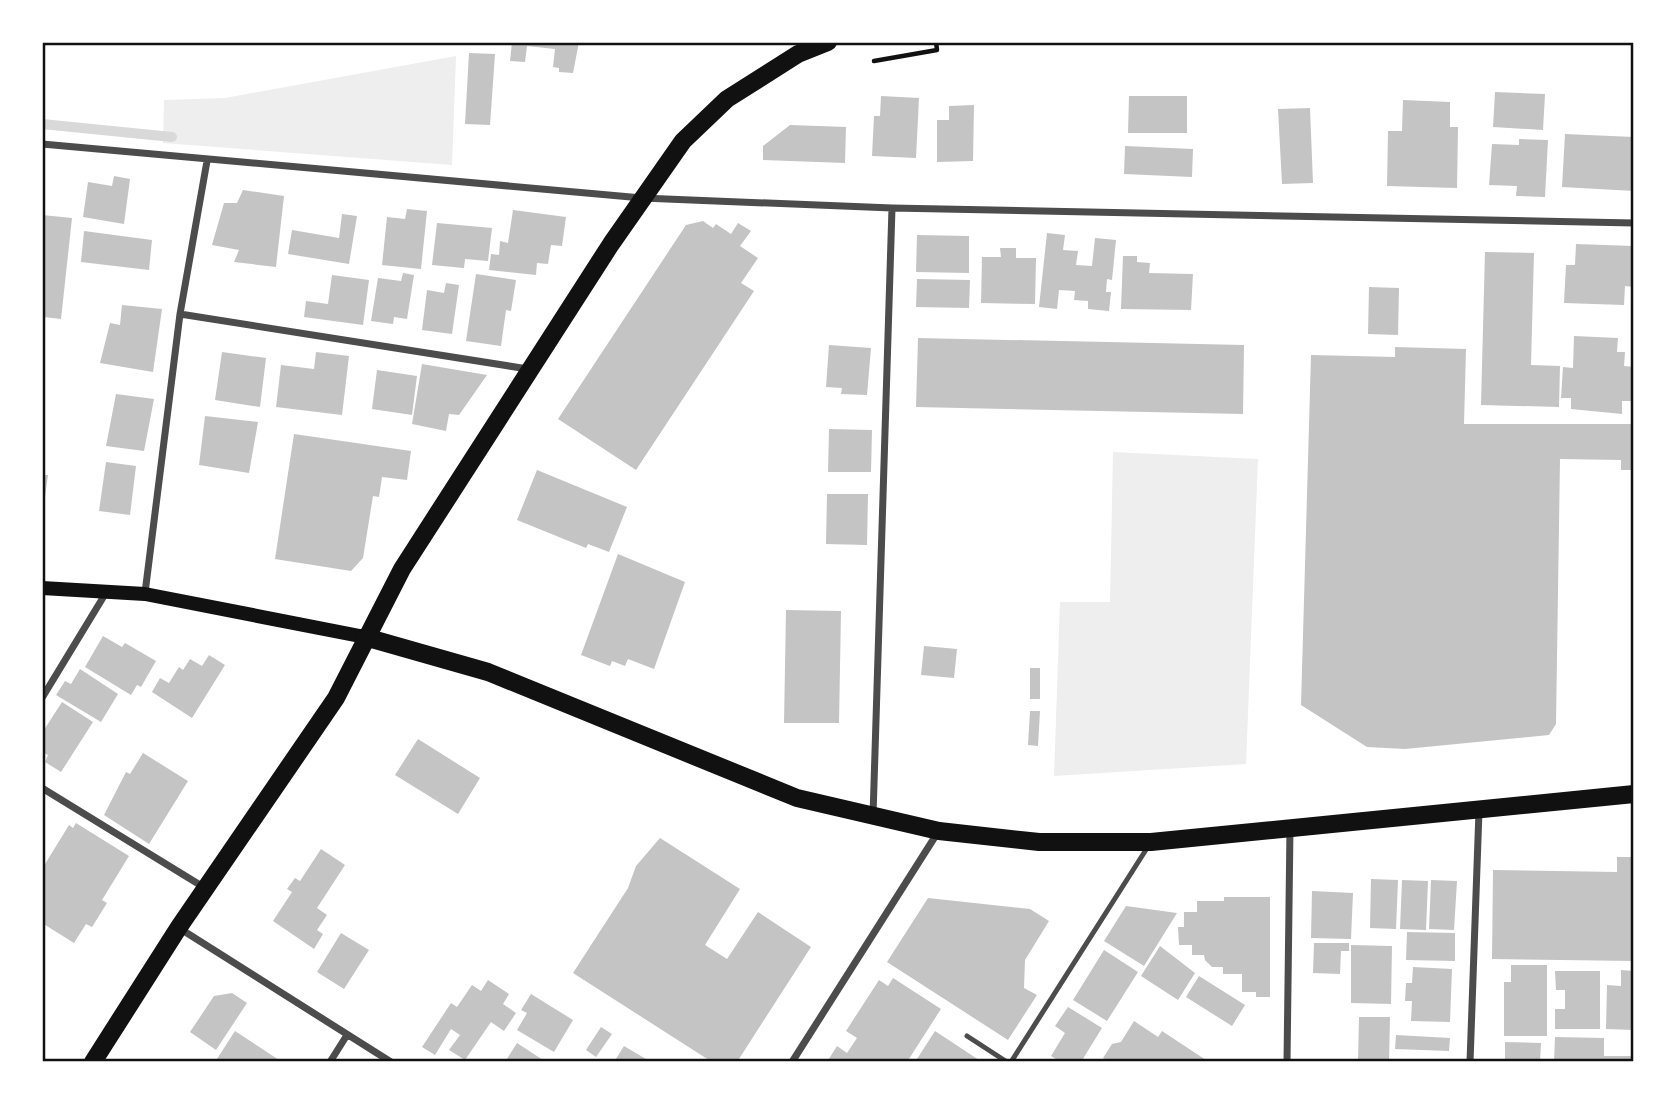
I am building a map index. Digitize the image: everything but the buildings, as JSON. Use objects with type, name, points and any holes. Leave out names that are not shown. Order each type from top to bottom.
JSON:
[{"type":"main road","points":[[93,1062],[205,888],[336,698],[402,569],[642,198],[683,141],[727,99],[797,54],[828,42]]},
{"type":"main road","points":[[42,588],[145,594],[298,621],[365,637],[488,672],[797,798],[873,819],[939,831],[1039,842],[1151,842],[1634,794]]},
{"type":"street","points":[[42,144],[207,161],[642,198],[892,208],[1634,223]]},
{"type":"street","points":[[145,594],[180,314],[207,161]]},
{"type":"street","points":[[873,819],[892,208]]},
{"type":"street","points":[[180,314],[531,369]]},
{"type":"street","points":[[42,698],[107,591]]},
{"type":"street","points":[[42,788],[205,888]]},
{"type":"street","points":[[1470,1062],[1479,809]]},
{"type":"street","points":[[1287,1062],[1290,827]]},
{"type":"street","points":[[792,1062],[939,831]]},
{"type":"street","points":[[179,928],[391,1062]]},
{"type":"street","points":[[330,1062],[347,1035]]},
{"type":"lane","points":[[967,1035],[1009,1062],[1151,842]]},
{"type":"path","points":[[874,61],[937,50],[936,42]]},
{"type":"shaded area","points":[[456,56],[452,165],[163,143],[164,100],[225,98]]},
{"type":"shaded area","points":[[1113,452],[1258,459],[1246,764],[1054,776],[1060,602],[1110,602]]},
{"type":"waterway","points":[[42,124],[172,137]]}]
